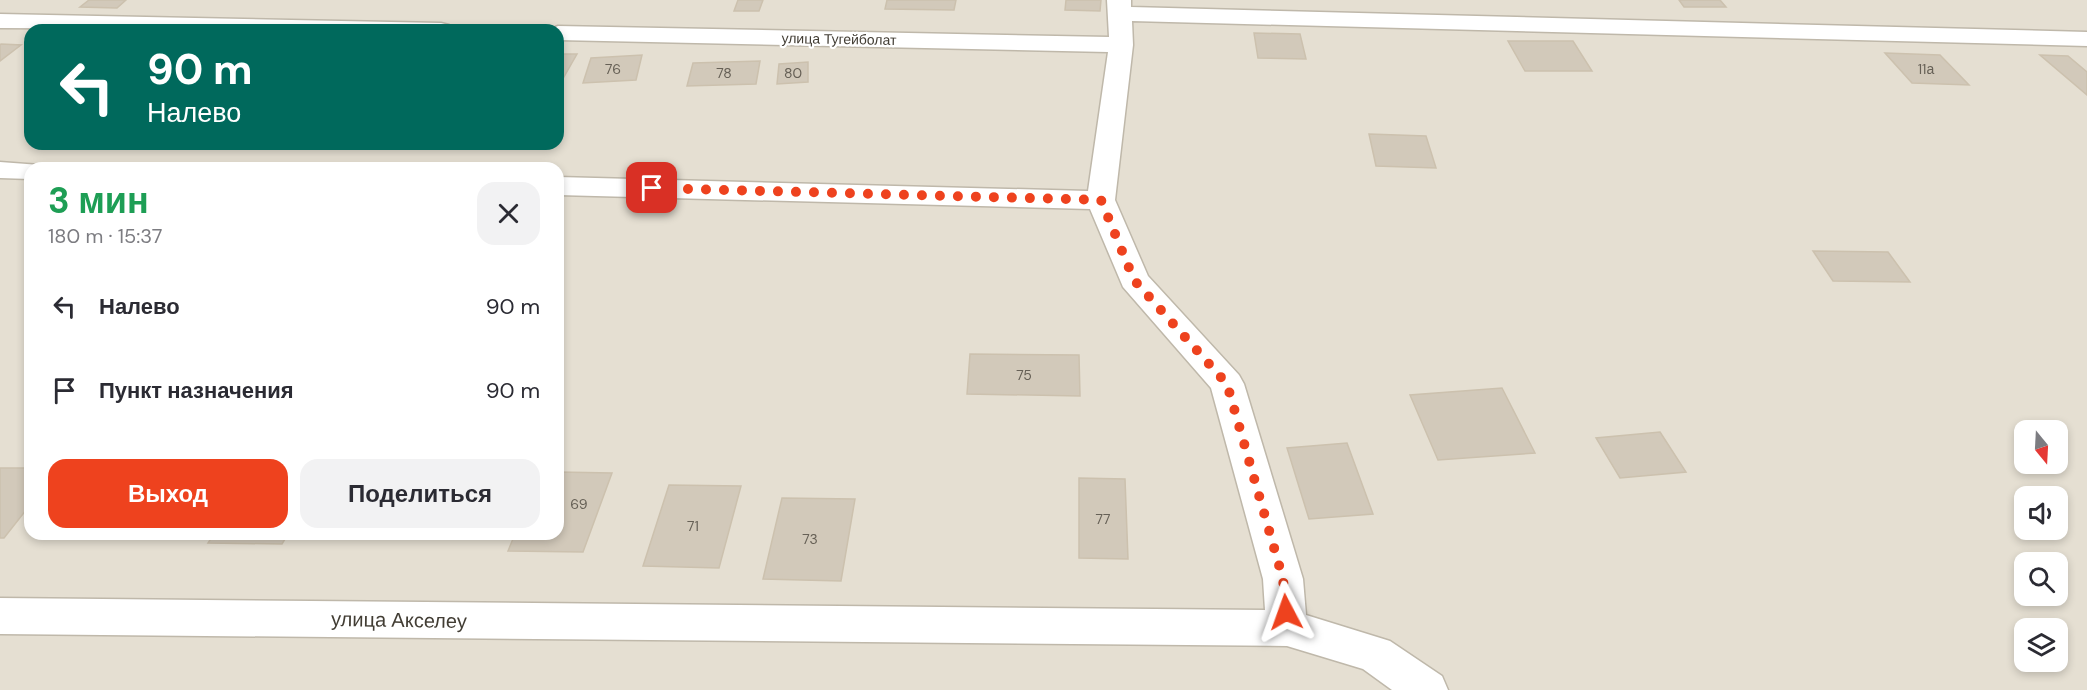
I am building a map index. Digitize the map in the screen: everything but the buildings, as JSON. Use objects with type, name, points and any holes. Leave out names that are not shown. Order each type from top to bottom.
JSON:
[{"type":"street","name":"улица Тугейболат","points":[[564,33],[1120,20],[2087,39]]},
{"type":"street","points":[[1120,20],[1101,200],[1134,280],[1227,384],[1283,579],[1287,628]]},
{"type":"street","points":[[0,21],[147,24]]},
{"type":"street","points":[[0,170],[24,171]]},
{"type":"street","points":[[564,186],[1101,200]]},
{"type":"street","name":"улица Акселеу","points":[[0,616],[1287,628],[1375,654],[1427,690]]},
{"type":"shaded area","points":[[0,0],[2087,0],[2087,690],[0,690]]},
{"type":"route","points":[[652,188],[1101,200],[1134,280],[1227,384],[1283,579],[1286,612]]}]
